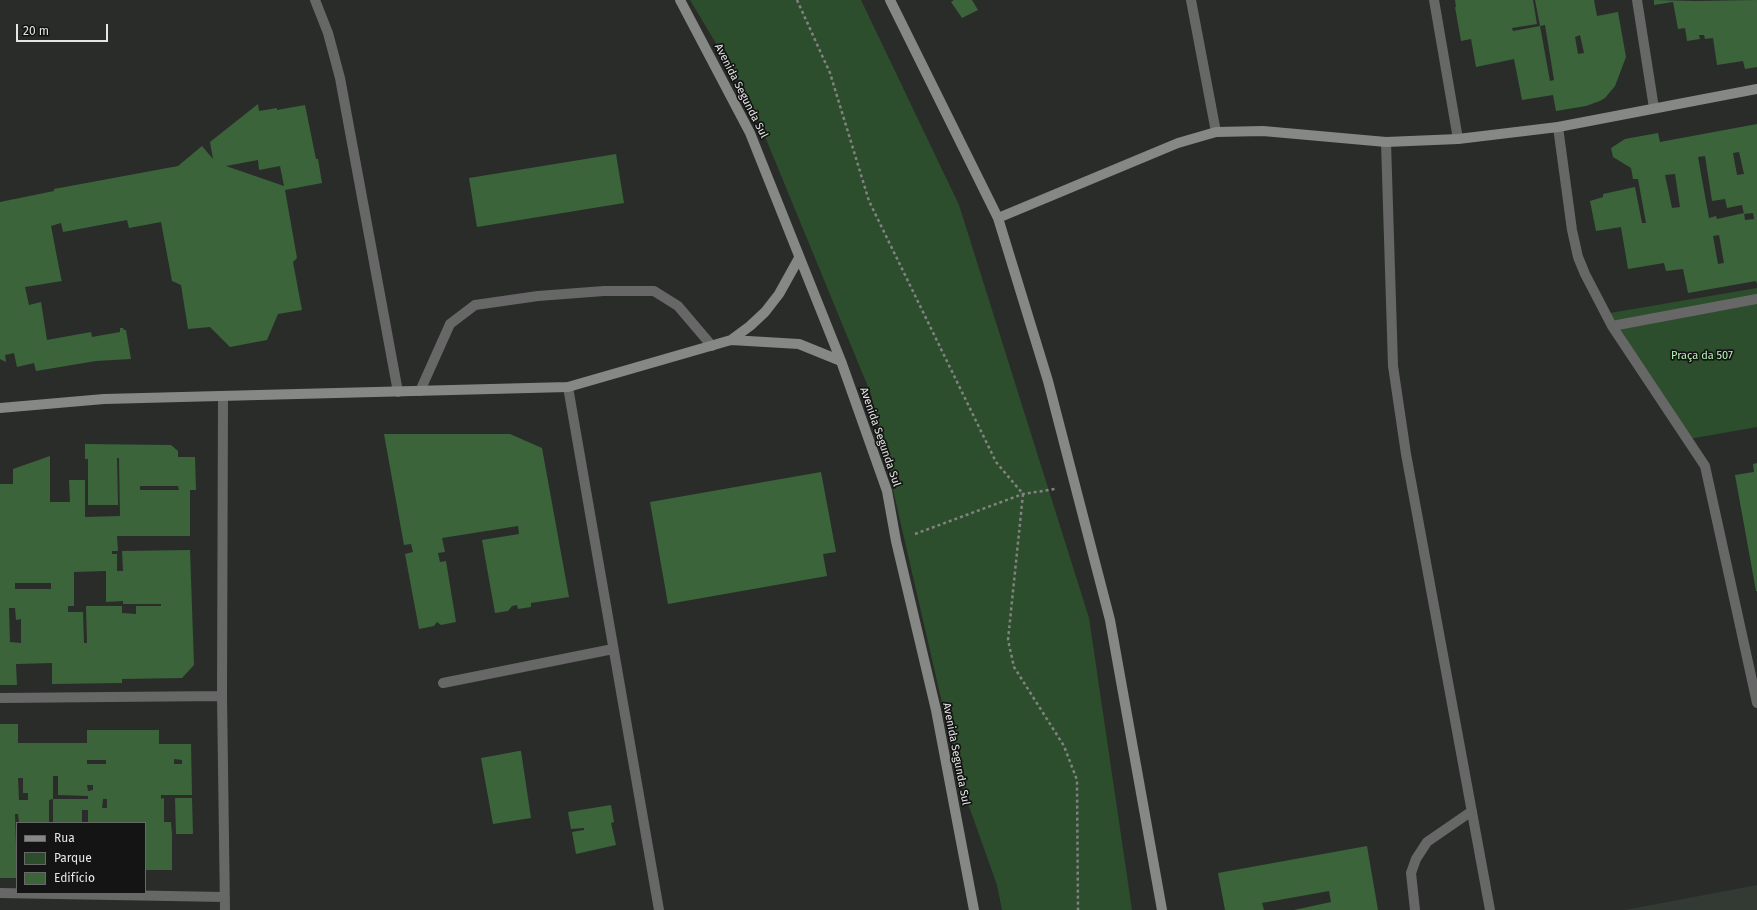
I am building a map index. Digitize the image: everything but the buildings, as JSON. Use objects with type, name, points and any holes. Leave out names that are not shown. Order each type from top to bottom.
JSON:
[{"type":"main road","name":"Avenida Segunda Sul","points":[[680,0],[750,133],[841,361],[887,491],[896,541],[936,710],[974,910]]},
{"type":"main road","points":[[890,0],[998,218],[1048,381],[1110,620],[1162,910]]},
{"type":"main road","points":[[998,218],[1178,143],[1216,132],[1263,131],[1386,142],[1458,139],[1558,128],[1757,89]]},
{"type":"main road","points":[[0,408],[104,399],[568,387],[731,340],[750,326],[779,294],[799,258]]},
{"type":"main road","points":[[731,340],[799,344],[841,361]]},
{"type":"street","points":[[316,0],[328,33],[340,78],[398,392]]},
{"type":"street","points":[[1191,0],[1216,132]]},
{"type":"street","points":[[1434,0],[1458,139]]},
{"type":"street","points":[[1637,0],[1654,108]]},
{"type":"street","points":[[1558,128],[1572,230],[1578,257],[1585,274],[1612,326],[1705,466],[1757,703]]},
{"type":"street","points":[[1386,142],[1392,366],[1406,454],[1490,910]]},
{"type":"street","points":[[420,391],[450,324],[475,305],[538,296],[604,291],[654,291],[678,306],[712,346]]},
{"type":"street","points":[[1612,326],[1757,298]]},
{"type":"street","points":[[568,387],[659,910]]},
{"type":"street","points":[[223,397],[222,696],[224,910]]},
{"type":"street","points":[[443,683],[613,649]]},
{"type":"street","points":[[0,698],[222,696]]},
{"type":"street","points":[[1415,910],[1411,873],[1416,859],[1427,842],[1472,812]]},
{"type":"street","points":[[0,894],[224,897]]},
{"type":"path","points":[[797,0],[830,73],[869,201],[996,462],[1023,494],[1008,640],[1014,667],[1064,746],[1077,780],[1078,910]]},
{"type":"path","points":[[896,541],[1023,494],[1076,485]]},
{"type":"shaded area","points":[[1757,885],[1757,910],[1625,910]]},
{"type":"green space","points":[[690,0],[861,0],[959,205],[1089,618],[1132,910],[1002,910],[997,885],[960,781],[871,394],[750,100]]},
{"type":"green space","name":"Praça da 507","points":[[1757,288],[1757,427],[1689,439],[1610,313]]}]
